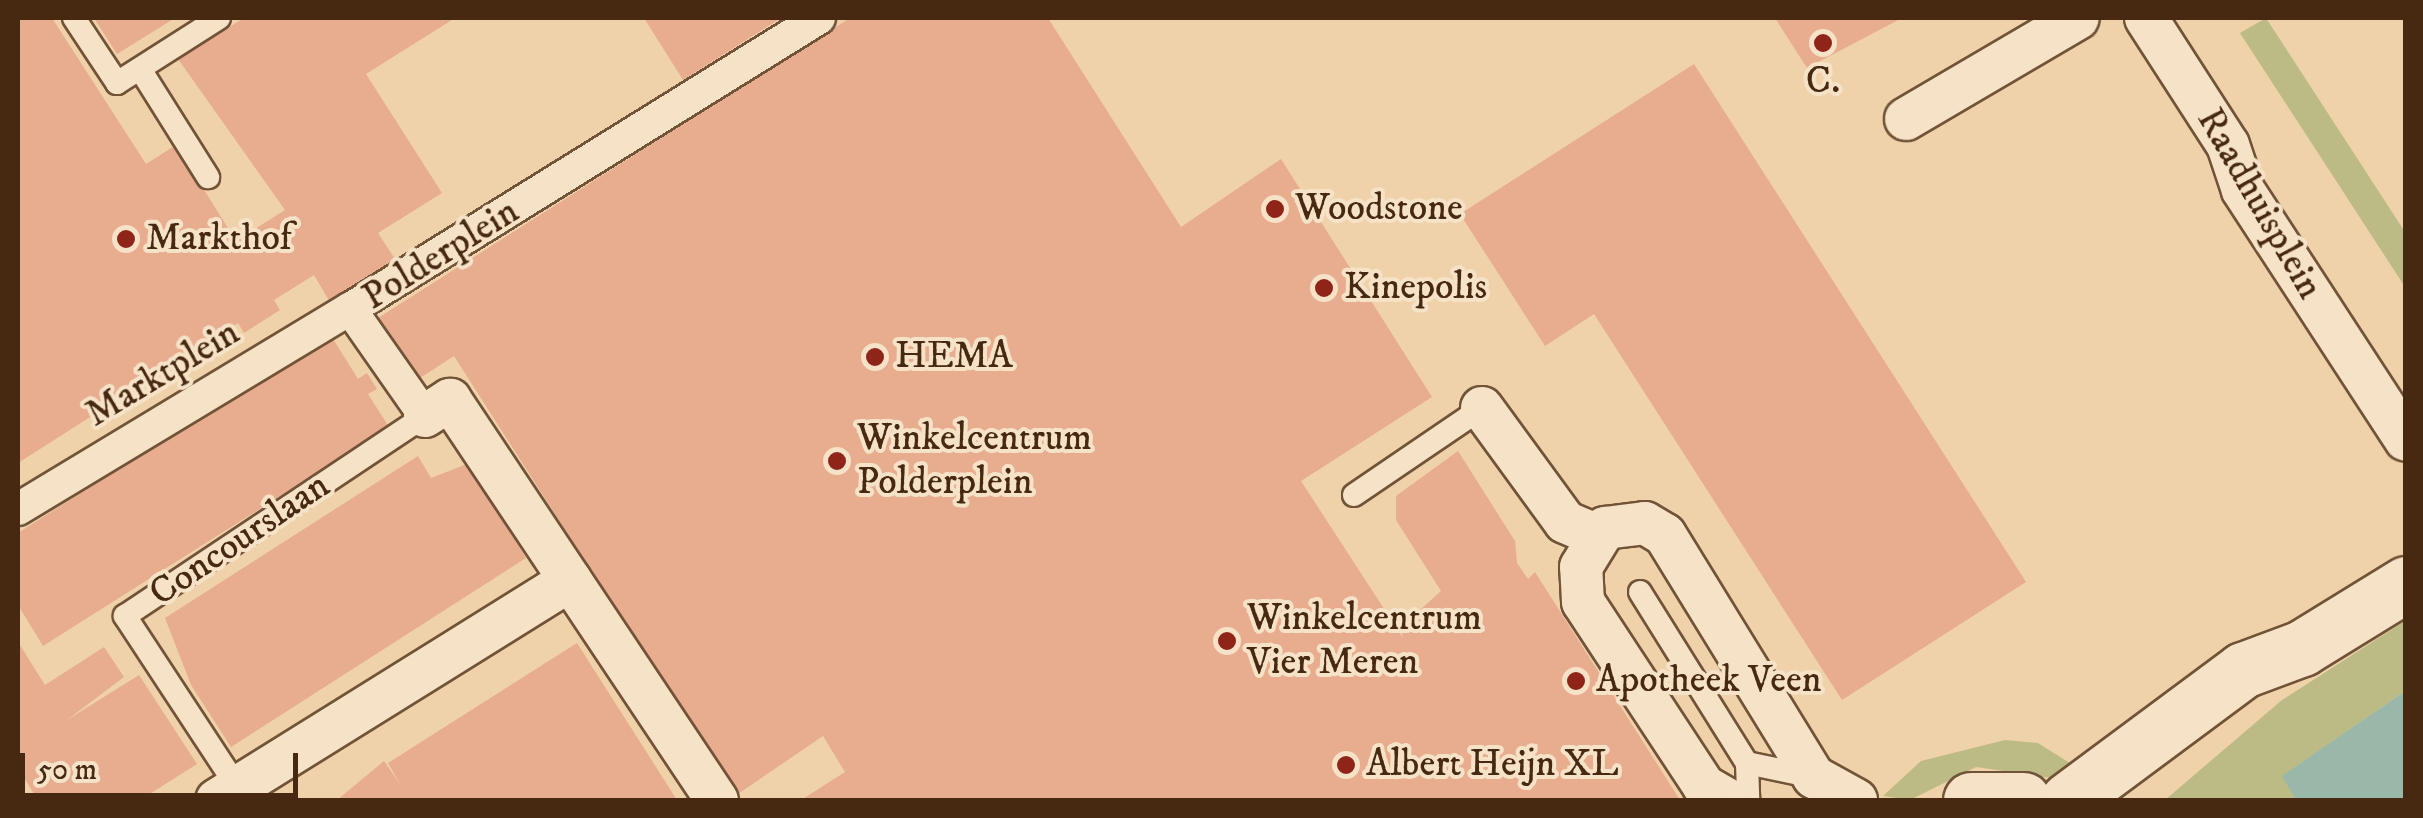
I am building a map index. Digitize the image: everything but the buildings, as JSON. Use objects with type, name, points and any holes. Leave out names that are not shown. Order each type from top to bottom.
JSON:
[{"type":"street","name":"Polderplein","points":[[425,416],[350,309],[819,18]]},
{"type":"street","points":[[1906,118],[2078,18]]},
{"type":"street","name":"Raadhuisplein","points":[[2146,18],[2228,144],[2243,190],[2406,440]]},
{"type":"street","name":"Marktplein","points":[[18,509],[350,309]]},
{"type":"street","points":[[425,416],[450,400],[717,800]]},
{"type":"street","points":[[1482,408],[1564,522],[1595,535]]},
{"type":"street","points":[[1737,782],[1704,786],[1583,602],[1580,567],[1595,535],[1624,522],[1665,534],[1807,789],[1856,800]]},
{"type":"street","name":"Concourslaan","points":[[228,794],[570,580]]},
{"type":"street","points":[[2068,800],[2243,670],[2302,648],[2406,584]]},
{"type":"street","points":[[2142,800],[2266,696],[2302,648]]},
{"type":"street","points":[[1971,800],[2023,800]]},
{"type":"lane","points":[[74,18],[117,83],[219,18]]},
{"type":"lane","points":[[140,69],[208,176]]},
{"type":"lane","points":[[1354,495],[1482,408]]},
{"type":"lane","name":"Concourslaan","points":[[228,794],[125,616],[425,416]]},
{"type":"lane","points":[[1640,592],[1748,800]]},
{"type":"lane","points":[[1737,782],[1807,789]]},
{"type":"shaded area","points":[[2266,18],[2405,232],[2405,287],[2240,33]]},
{"type":"shaded area","points":[[2405,621],[2405,691],[2283,776],[2296,800],[2165,800],[2282,700]]},
{"type":"shaded area","points":[[2405,691],[2405,800],[2296,800],[2282,776]]},
{"type":"shaded area","points":[[2005,740],[2038,743],[2084,772],[2064,780],[1976,767],[1910,800],[1883,796],[1921,761]]},
{"type":"place","name":"C.","points":[[1823,43]]},
{"type":"place","name":"Woodstone","points":[[1275,209]]},
{"type":"place","name":"Markthof","points":[[126,239]]},
{"type":"place","name":"Kinepolis","points":[[1324,288]]},
{"type":"place","name":"HEMA","points":[[875,357]]},
{"type":"place","name":"Winkelcentrum Polderplein","points":[[837,461]]},
{"type":"place","name":"Winkelcentrum Vier Meren","points":[[1227,641]]},
{"type":"place","name":"Apotheek Veen","points":[[1576,681]]},
{"type":"place","name":"Albert Heijn XL","points":[[1346,765]]}]
